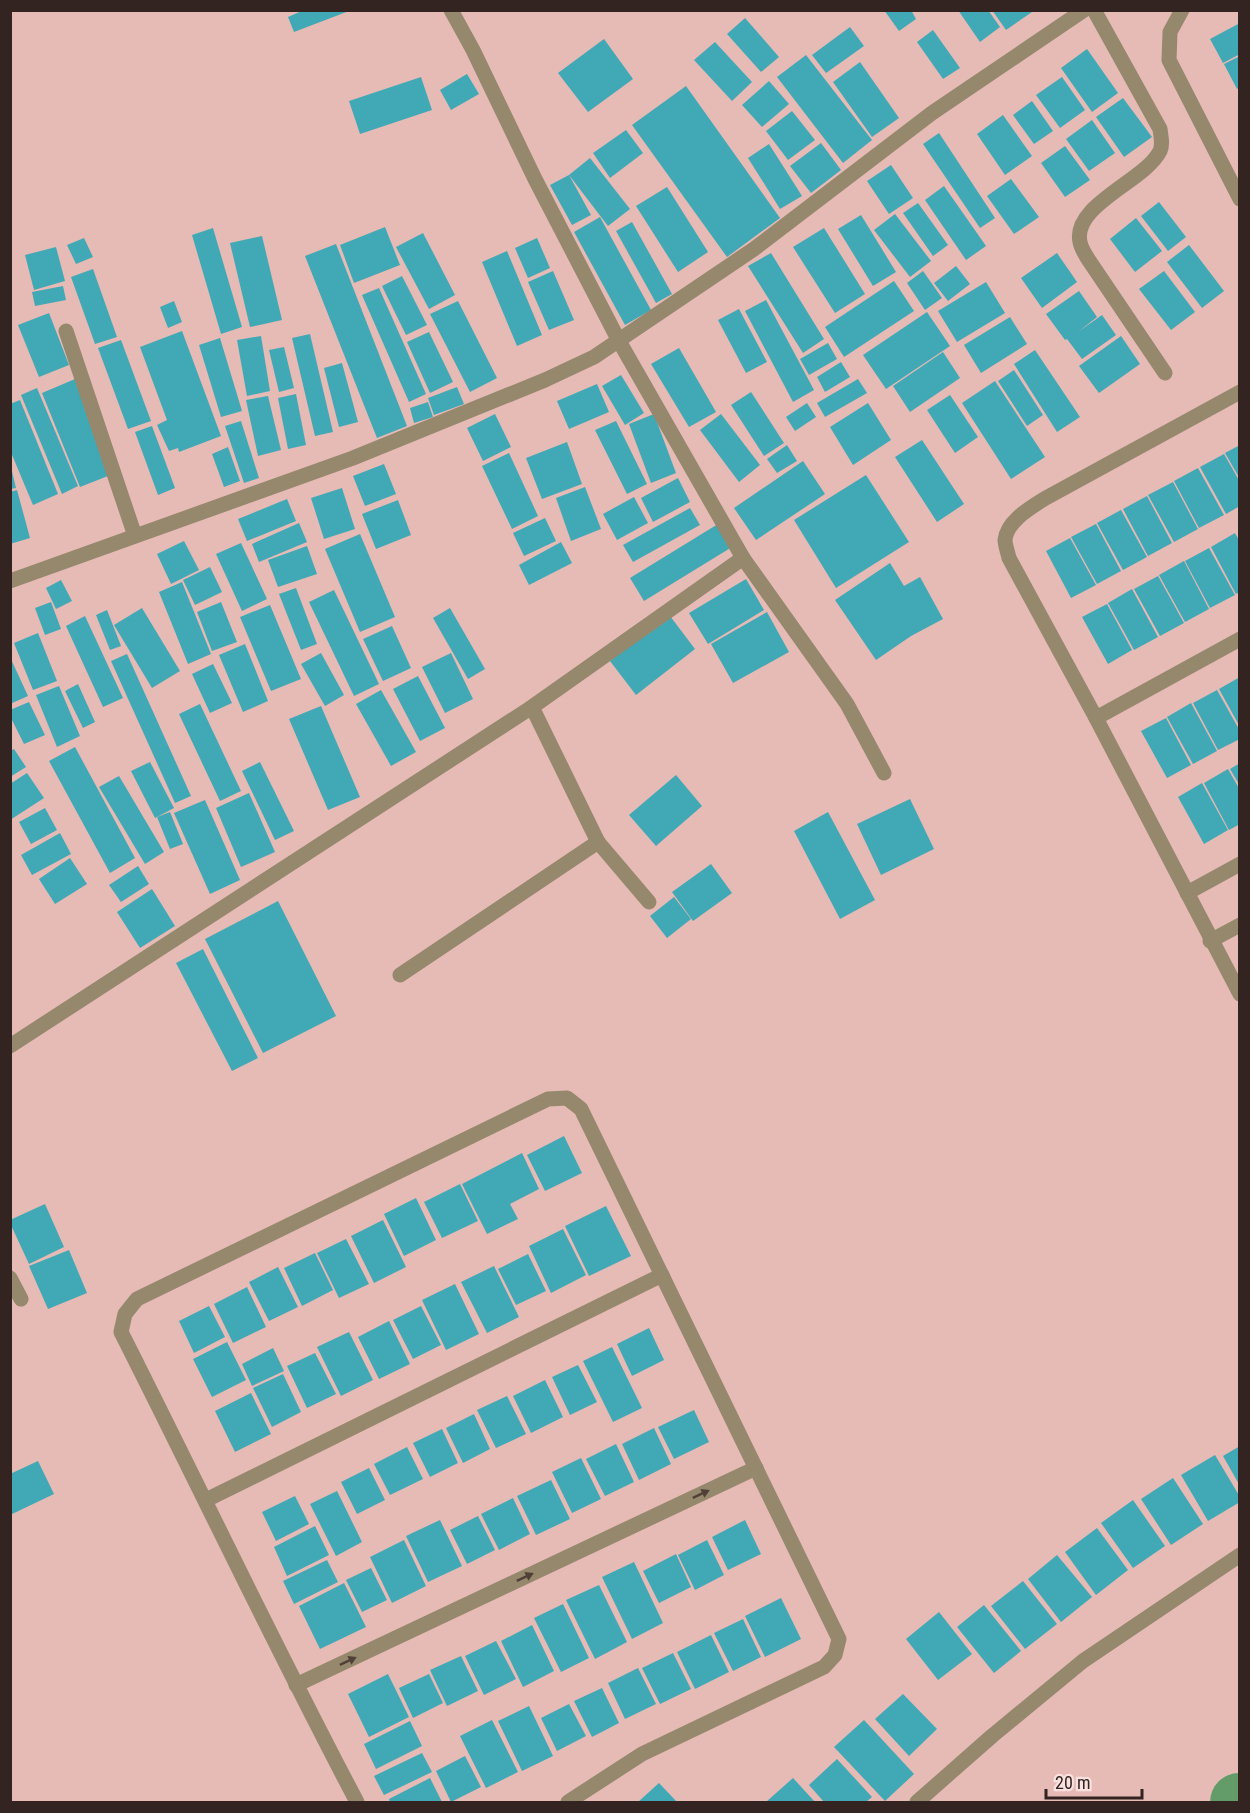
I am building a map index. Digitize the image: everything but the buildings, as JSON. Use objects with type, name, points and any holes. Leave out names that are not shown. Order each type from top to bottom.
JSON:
[{"type":"street","points":[[451,10],[619,341],[743,558],[847,704],[884,773]]},
{"type":"street","points":[[10,581],[353,458],[545,381],[594,357],[754,249],[932,113],[1084,10]]},
{"type":"street","points":[[1094,10],[1160,129],[1162,141],[1160,152],[1147,167],[1098,205],[1082,223],[1079,242],[1088,259],[1165,373]]},
{"type":"street","points":[[1182,10],[1170,32],[1169,60],[1239,199]]},
{"type":"street","points":[[66,331],[135,536]]},
{"type":"street","points":[[1239,392],[1044,499],[1012,524],[1005,540],[1009,558],[1096,718],[1239,994]]},
{"type":"street","points":[[10,1046],[532,707],[743,558]]},
{"type":"street","points":[[1096,718],[1239,639]]},
{"type":"street","points":[[532,707],[598,842],[649,902]]},
{"type":"street","points":[[400,975],[598,842]]},
{"type":"street","points":[[1187,893],[1239,864]]},
{"type":"street","points":[[1210,940],[1239,925]]},
{"type":"street","points":[[357,1803],[296,1686],[121,1332],[125,1314],[137,1299],[548,1099],[567,1098],[581,1109],[839,1639],[836,1655],[824,1667],[642,1754],[568,1803]]},
{"type":"street","points":[[206,1500],[662,1275]]},
{"type":"street","points":[[10,1278],[21,1299]]},
{"type":"street","points":[[296,1686],[756,1468]]},
{"type":"street","points":[[917,1803],[992,1736],[1083,1661],[1239,1555]]}]
